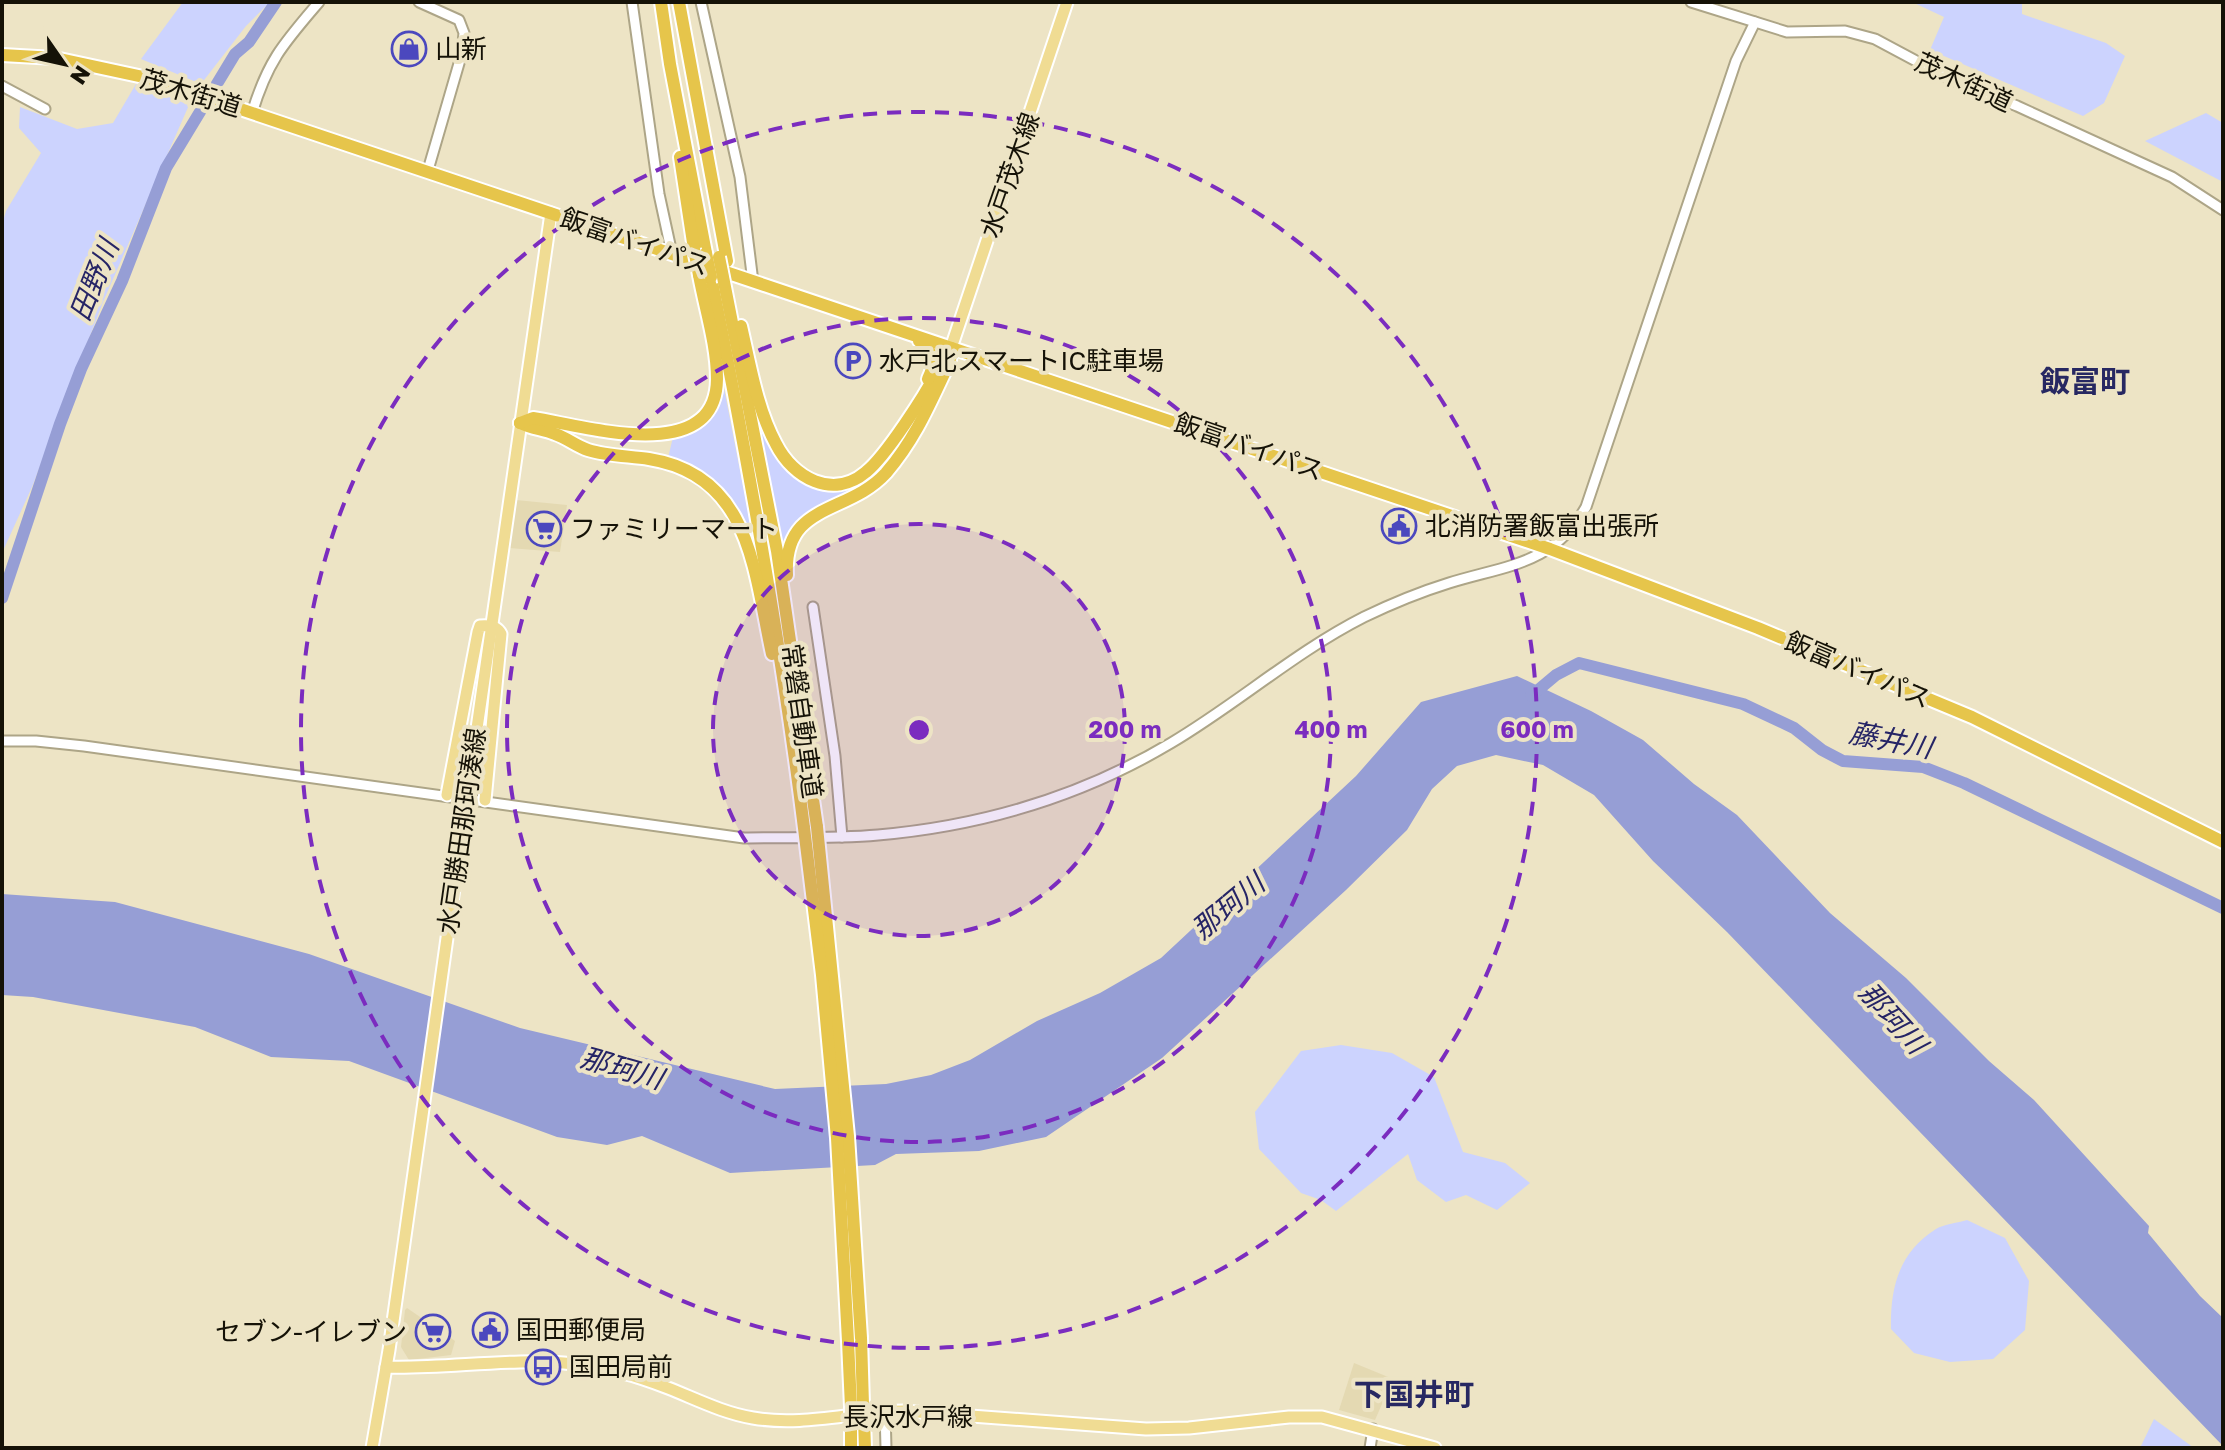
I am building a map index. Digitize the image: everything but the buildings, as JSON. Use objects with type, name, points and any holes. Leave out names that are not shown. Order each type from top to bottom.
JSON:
[{"type":"highway","points":[[659,2],[716,280],[770,432],[787,462],[801,476],[827,485],[844,484],[860,477],[878,459],[951,348]]},
{"type":"highway","points":[[520,423],[533,418],[652,435],[672,434],[695,425],[711,405],[717,383],[716,280],[676,2]]},
{"type":"highway","name":"茂木街道","points":[[2,55],[92,64],[252,113]]},
{"type":"highway","name":"飯富バイパス","points":[[252,113],[1550,549],[1758,628],[1972,717],[2223,842]]},
{"type":"highway","name":"常磐自動車道","points":[[716,280],[777,551],[813,798],[811,827],[847,1121],[857,1406],[865,1448]]},
{"type":"highway","name":"常磐自動車道","points":[[716,280],[766,569],[802,807],[811,827]]},
{"type":"highway","points":[[907,334],[928,348],[933,360],[923,394]]},
{"type":"highway","points":[[813,798],[811,738],[787,573],[788,549],[802,524],[871,486],[897,459],[924,420],[950,361],[951,348]]},
{"type":"highway","points":[[520,423],[531,429],[558,435],[589,450],[675,464],[710,483],[727,502],[750,554],[802,807]]},
{"type":"highway","name":"常磐自動車道","points":[[851,1448],[858,1421]]},
{"type":"main road","name":"水戸茂木線","points":[[951,348],[1067,2]]},
{"type":"main road","name":"水戸勝田那珂湊線","points":[[372,1448],[551,213]]},
{"type":"main road","points":[[447,795],[478,632],[480,626],[491,626],[501,634],[485,800]]},
{"type":"main road","name":"長沢水戸線","points":[[386,1367],[523,1361],[574,1364],[643,1379],[750,1418],[803,1421],[885,1411],[1146,1429],[1189,1428],[1303,1416],[1335,1419],[1435,1448]]},
{"type":"street","name":"茂木街道","points":[[252,113],[276,54],[319,2]]},
{"type":"street","points":[[419,2],[459,20],[464,33],[462,53],[428,170]]},
{"type":"street","points":[[632,2],[659,194],[672,254]]},
{"type":"street","points":[[701,2],[740,177],[753,282]]},
{"type":"street","name":"茂木街道","points":[[1691,2],[1787,32],[1845,31],[1875,39],[1948,78],[2160,171],[2223,210]]},
{"type":"street","points":[[2,741],[84,746],[744,838],[842,837],[962,824],[1017,810],[1081,788],[1131,766],[1167,745],[1312,646],[1365,617],[1447,584],[1521,563],[1565,538],[1586,507],[1736,61],[1755,22]]},
{"type":"street","points":[[2,86],[45,109]]},
{"type":"street","points":[[813,607],[835,756],[842,837]]},
{"type":"street","points":[[885,1411],[886,1448]]},
{"type":"street","points":[[1370,1448],[1373,1429]]},
{"type":"shaded area","points":[[183,2],[270,2],[246,26],[201,84],[141,59]]},
{"type":"shaded area","points":[[1912,2],[2022,2],[2022,14],[2106,43],[2125,56],[2104,103],[2083,116],[1930,50],[1944,17]]},
{"type":"shaded area","points":[[136,84],[189,105],[103,302],[32,487],[2,553],[2,225],[6,211],[41,153],[19,128],[20,107],[77,129],[113,123]]},
{"type":"shaded area","points":[[2206,113],[2223,123],[2223,182],[2145,141]]},
{"type":"shaded area","points":[[721,373],[766,603],[745,531],[680,462],[668,458],[673,437],[698,427]]},
{"type":"shaded area","points":[[755,398],[779,458],[800,481],[825,489],[842,488],[884,454],[893,459],[871,483],[820,507],[799,521],[783,550]]},
{"type":"shaded area","points":[[516,500],[567,505],[560,552],[509,548]]},
{"type":"shaded area","points":[[1341,1045],[1392,1053],[1434,1077],[1463,1152],[1505,1163],[1530,1183],[1497,1210],[1466,1195],[1446,1202],[1417,1180],[1408,1154],[1336,1211],[1321,1200],[1301,1193],[1259,1149],[1255,1112],[1301,1051]]},
{"type":"shaded area","points":[[1967,1220],[2005,1238],[2029,1281],[2025,1330],[1993,1359],[1950,1362],[1914,1353],[1891,1329],[1892,1299],[1899,1272],[1923,1238],[1939,1227]]},
{"type":"shaded area","points":[[407,1308],[455,1341],[451,1355],[409,1360],[401,1347]]},
{"type":"shaded area","points":[[1354,1363],[1393,1379],[1375,1420],[1339,1410]]},
{"type":"shaded area","points":[[2154,1419],[2190,1445],[2194,1448],[2140,1448]]},
{"type":"water","name":"那珂川","points":[[1517,676],[1643,740],[1694,784],[1737,815],[1830,913],[1906,978],[1989,1061],[2034,1100],[2149,1226],[2148,1233],[2200,1296],[2223,1318],[2223,1446],[1727,932],[1653,861],[1594,795],[1543,765],[1496,755],[1457,766],[1432,789],[1407,830],[1162,1058],[1046,1137],[979,1151],[896,1154],[875,1165],[730,1173],[642,1136],[607,1145],[557,1137],[349,1061],[271,1057],[195,1027],[33,997],[2,995],[2,894],[115,902],[309,954],[520,1028],[775,1089],[886,1084],[931,1075],[970,1060],[1037,1021],[1100,993],[1161,958],[1356,776],[1421,702]]},
{"type":"waterway","name":"田野川","points":[[2,598],[60,424],[81,369],[122,281],[166,168],[235,54],[249,42],[276,2]]},
{"type":"waterway","name":"藤井川","points":[[1531,696],[1556,675],[1579,663],[1743,704],[1794,728],[1822,750],[1843,761],[1923,767],[1964,783],[2223,908]]},
{"type":"place","name":"山新","points":[[409,49]]},
{"type":"place","name":"水戸北スマートIC駐車場","points":[[853,361]]},
{"type":"place","name":"北消防署飯富出張所","points":[[1399,526]]},
{"type":"place","name":"ファミリーマート","points":[[544,529]]},
{"type":"place","name":"国田郵便局","points":[[490,1330]]},
{"type":"place","name":"セブン-イレブン","points":[[433,1332]]},
{"type":"place","name":"国田局前","points":[[543,1367]]},
{"type":"district","name":"飯富町","points":[[2085,382]]},
{"type":"district","name":"下国井町","points":[[1414,1395]]}]
